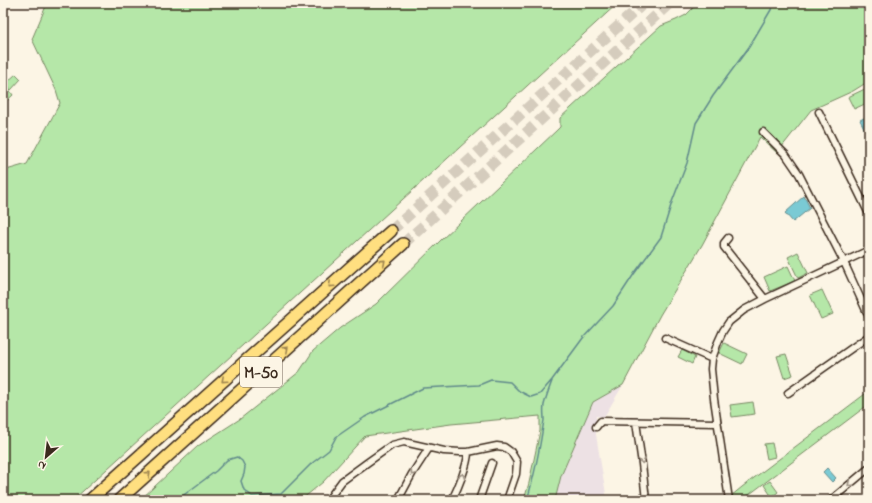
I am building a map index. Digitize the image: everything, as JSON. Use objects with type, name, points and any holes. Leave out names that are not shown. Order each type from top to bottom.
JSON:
[{"type":"highway","name":"M-50","points":[[90,500],[392,231]]},
{"type":"highway","name":"M-50","points":[[119,500],[403,244]]},
{"type":"street","points":[[819,112],[869,214]]},
{"type":"street","points":[[763,132],[783,152],[799,174],[844,262],[869,317]]},
{"type":"street","points":[[728,238],[724,243],[724,247],[765,298]]},
{"type":"street","points":[[727,499],[711,369],[712,359],[723,331],[730,322],[744,310],[765,298],[869,250]]},
{"type":"street","points":[[788,393],[869,336]]},
{"type":"street","points":[[665,338],[712,359]]},
{"type":"street","points":[[596,427],[601,421],[717,423]]},
{"type":"street","points":[[636,422],[646,500]]},
{"type":"street","points":[[328,500],[342,482],[368,462],[392,445],[404,442],[429,448],[460,452],[468,452],[496,446],[504,447],[511,452],[517,462],[516,474],[507,500]]},
{"type":"street","points":[[398,500],[412,474],[429,448]]},
{"type":"street","points":[[452,500],[468,458],[468,452]]},
{"type":"street","points":[[479,500],[492,463]]},
{"type":"street","points":[[831,500],[869,468]]},
{"type":"shaded area","points":[[623,385],[604,417],[596,416],[596,435],[607,500],[555,500],[561,476],[593,402]]},
{"type":"green space","points":[[45,3],[618,3],[73,500],[3,500],[3,171],[27,164],[60,103],[56,90],[32,39],[46,6]]},
{"type":"green space","points":[[698,3],[869,3],[869,81],[853,91],[811,110],[777,153],[760,137],[702,245],[660,315],[623,385],[593,402],[561,476],[555,500],[524,500],[540,431],[540,416],[451,424],[365,436],[323,482],[301,500],[140,500],[198,446],[240,419],[299,372],[313,351],[340,328],[376,304],[560,127],[560,118],[661,26],[686,15]]},
{"type":"green space","points":[[16,74],[21,79],[11,90],[5,84]]},
{"type":"green space","points":[[869,87],[869,102],[854,109],[848,97]]},
{"type":"green space","points":[[8,88],[13,95],[3,104],[3,93]]},
{"type":"green space","points":[[798,252],[808,273],[798,278],[788,257]]},
{"type":"green space","points":[[788,266],[795,281],[770,291],[764,277]]},
{"type":"green space","points":[[822,290],[833,314],[821,319],[810,295]]},
{"type":"green space","points":[[724,343],[747,354],[742,364],[719,353]]},
{"type":"green space","points":[[682,350],[695,357],[692,364],[678,357]]},
{"type":"green space","points":[[786,354],[793,375],[784,378],[777,356]]},
{"type":"green space","points":[[869,391],[869,404],[742,500],[732,500],[731,496],[742,487]]},
{"type":"green space","points":[[753,402],[755,414],[732,417],[730,405]]},
{"type":"green space","points":[[772,443],[775,457],[767,459],[764,444]]},
{"type":"green space","points":[[770,481],[778,492],[772,497],[764,485]]},
{"type":"water","points":[[868,116],[869,136],[860,120]]},
{"type":"water","points":[[804,196],[810,208],[793,222],[785,213]]},
{"type":"water","points":[[827,468],[836,478],[832,482],[823,472]]},
{"type":"waterway","points":[[177,500],[216,471],[227,460],[237,457],[242,461],[245,467],[241,481],[244,490],[252,496],[281,494],[311,464],[329,450],[336,437],[365,417],[423,388],[479,385],[491,380],[510,382],[519,391],[531,397],[540,394],[583,338],[613,306],[661,237],[672,202],[687,163],[696,123],[713,96],[749,47],[775,3]]},
{"type":"waterway","points":[[527,500],[541,440],[544,420],[544,405],[552,381]]},
{"type":"tunnel","points":[[391,231],[644,3]]},
{"type":"tunnel","points":[[403,244],[670,3]]}]
